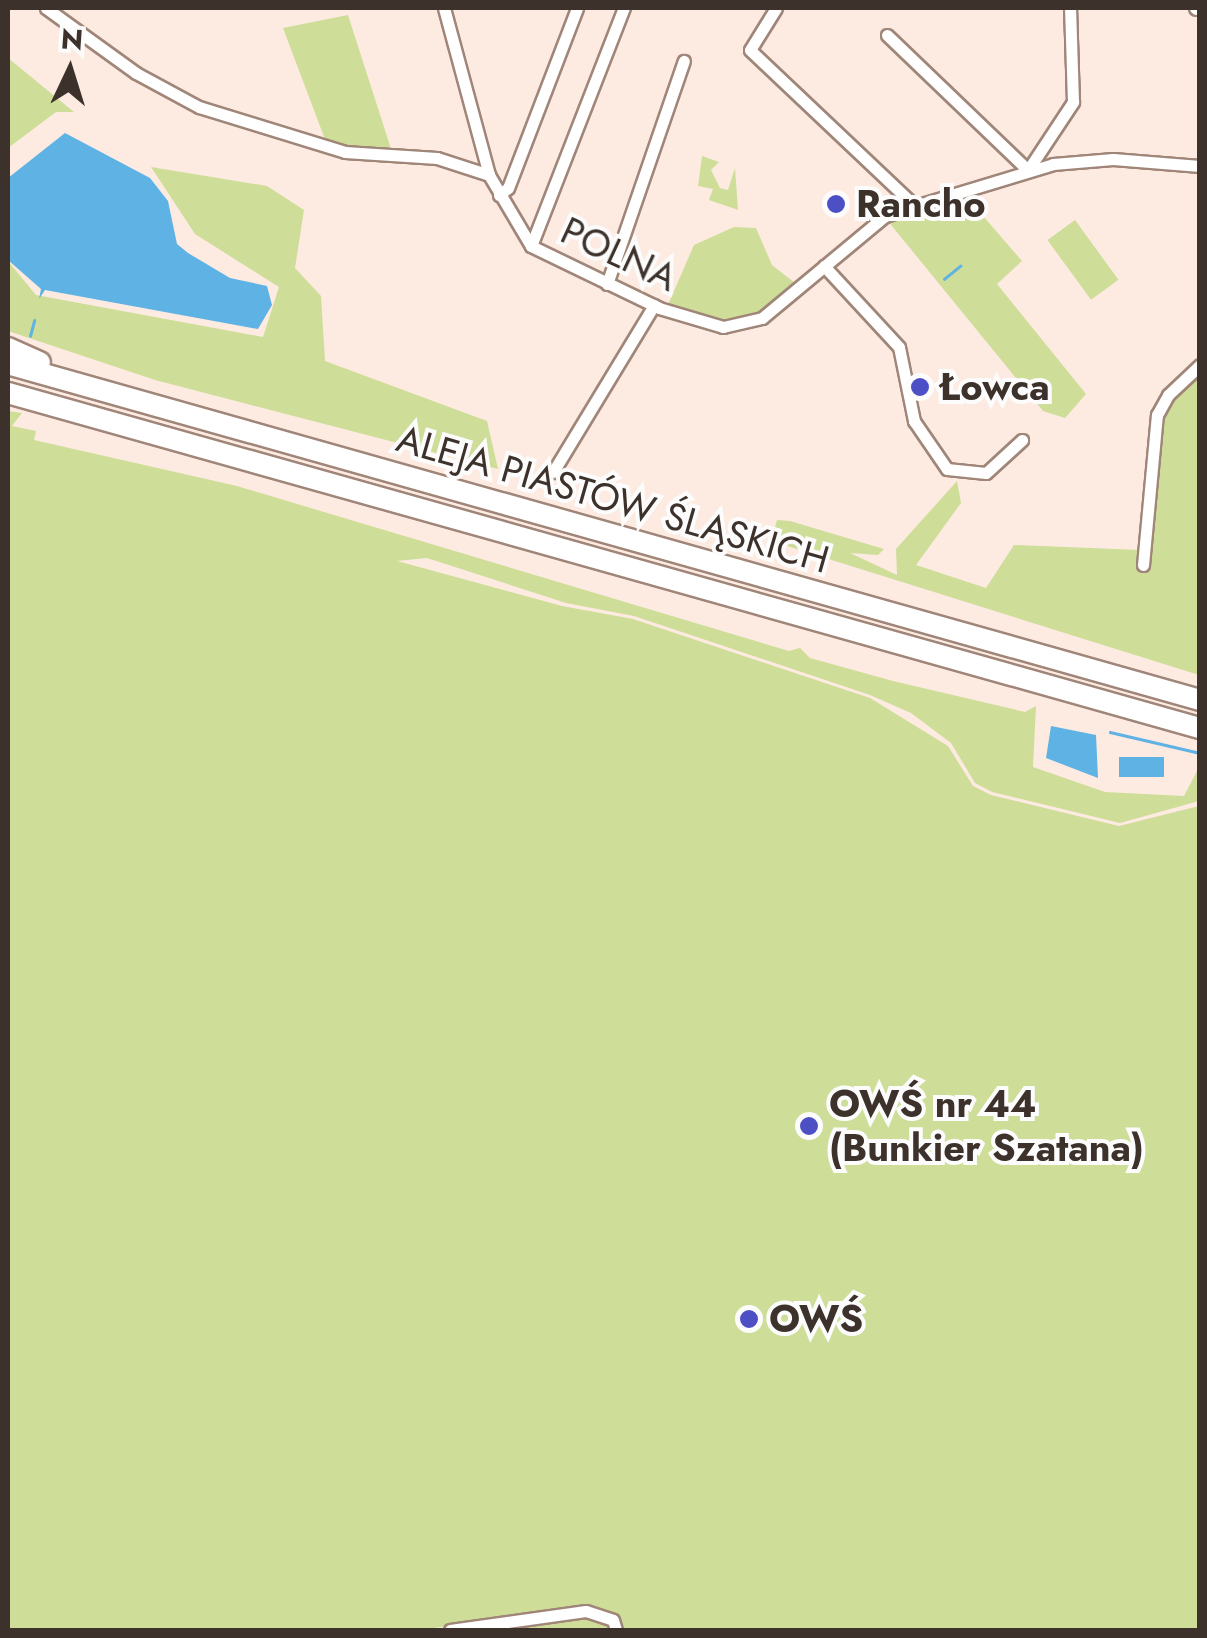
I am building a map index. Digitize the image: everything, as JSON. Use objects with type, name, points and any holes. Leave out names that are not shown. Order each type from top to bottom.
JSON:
[{"type":"highway","points":[[8,348],[106,391]]},
{"type":"highway","name":"ALEJA PIASTÓW ŚLĄSKICH","points":[[8,364],[1200,700]]},
{"type":"highway","name":"ALEJA PIASTÓW ŚLĄSKICH","points":[[8,392],[1200,728]]},
{"type":"highway","points":[[8,404],[102,419]]},
{"type":"street","points":[[46,8],[136,73],[199,107],[345,152],[437,158],[489,175]]},
{"type":"street","name":"POLNA","points":[[444,8],[489,175],[531,246],[654,306],[700,322],[750,325],[885,216],[1028,170],[1113,159],[1200,166]]},
{"type":"street","points":[[499,195],[508,188],[577,8]]},
{"type":"street","points":[[531,246],[624,8]]},
{"type":"street","points":[[776,8],[750,50],[915,206]]},
{"type":"street","points":[[887,35],[1028,170],[1073,102],[1070,8]]},
{"type":"street","points":[[607,284],[684,61]]},
{"type":"street","points":[[824,266],[899,347],[914,421],[947,469],[986,473],[1022,440]]},
{"type":"street","points":[[553,472],[654,306]]},
{"type":"street","points":[[1143,564],[1157,416],[1168,394],[1200,365]]},
{"type":"street","points":[[450,1630],[586,1611],[614,1625]]},
{"type":"green space","points":[[348,15],[392,152],[326,142],[283,28]]},
{"type":"green space","points":[[8,58],[74,112],[56,112],[8,148]]},
{"type":"green space","points":[[702,156],[719,162],[711,170],[720,188],[728,190],[735,168],[738,210],[709,200],[713,189],[698,186]]},
{"type":"green space","points":[[151,167],[267,186],[304,210],[295,268],[321,296],[325,361],[487,421],[498,469],[155,380],[8,331],[8,261],[36,295],[263,337],[279,287],[195,234]]},
{"type":"green space","points":[[964,194],[1022,261],[997,284],[1086,394],[1065,418],[1043,411],[887,220]]},
{"type":"green space","points":[[1075,220],[1118,280],[1091,300],[1047,240]]},
{"type":"green space","points":[[734,227],[756,228],[772,265],[795,283],[749,321],[729,323],[667,307],[694,245]]},
{"type":"green space","points":[[1199,370],[1199,675],[771,541],[777,520],[790,521],[884,549],[878,555],[850,553],[897,575],[896,549],[957,481],[961,503],[916,565],[986,588],[1014,545],[1140,550],[1159,420],[1167,400]]},
{"type":"green space","points":[[8,411],[22,413],[12,426],[36,431],[34,440],[237,486],[789,651],[800,648],[810,658],[893,681],[1025,712],[1036,706],[1033,767],[1105,792],[1184,796],[1199,767],[1199,801],[1120,823],[992,792],[975,783],[951,743],[911,713],[870,695],[634,616],[566,603],[427,558],[397,561],[562,606],[633,619],[870,698],[948,746],[973,786],[991,795],[1119,826],[1199,806],[1199,1630],[624,1630],[616,1614],[585,1607],[420,1630],[8,1630]]},
{"type":"green space","points":[[587,1616],[608,1621],[612,1630],[477,1630]]},
{"type":"water","points":[[65,133],[150,178],[168,201],[177,244],[188,253],[230,278],[267,286],[272,305],[258,329],[45,290],[39,299],[41,289],[8,260],[8,178]]},
{"type":"water","points":[[1051,726],[1096,735],[1098,778],[1046,758]]},
{"type":"water","points":[[1119,757],[1164,757],[1164,777],[1119,777]]},
{"type":"waterway","points":[[944,279],[960,266]]},
{"type":"waterway","points":[[30,336],[34,321]]},
{"type":"waterway","points":[[1110,732],[1200,753]]},
{"type":"place","name":"Rancho","points":[[836,204]]},
{"type":"place","name":"Łowca","points":[[920,387]]},
{"type":"place","name":"OWŚ nr 44 (Bunkier Szatana)","points":[[809,1126]]},
{"type":"place","name":"OWŚ","points":[[749,1319]]}]
